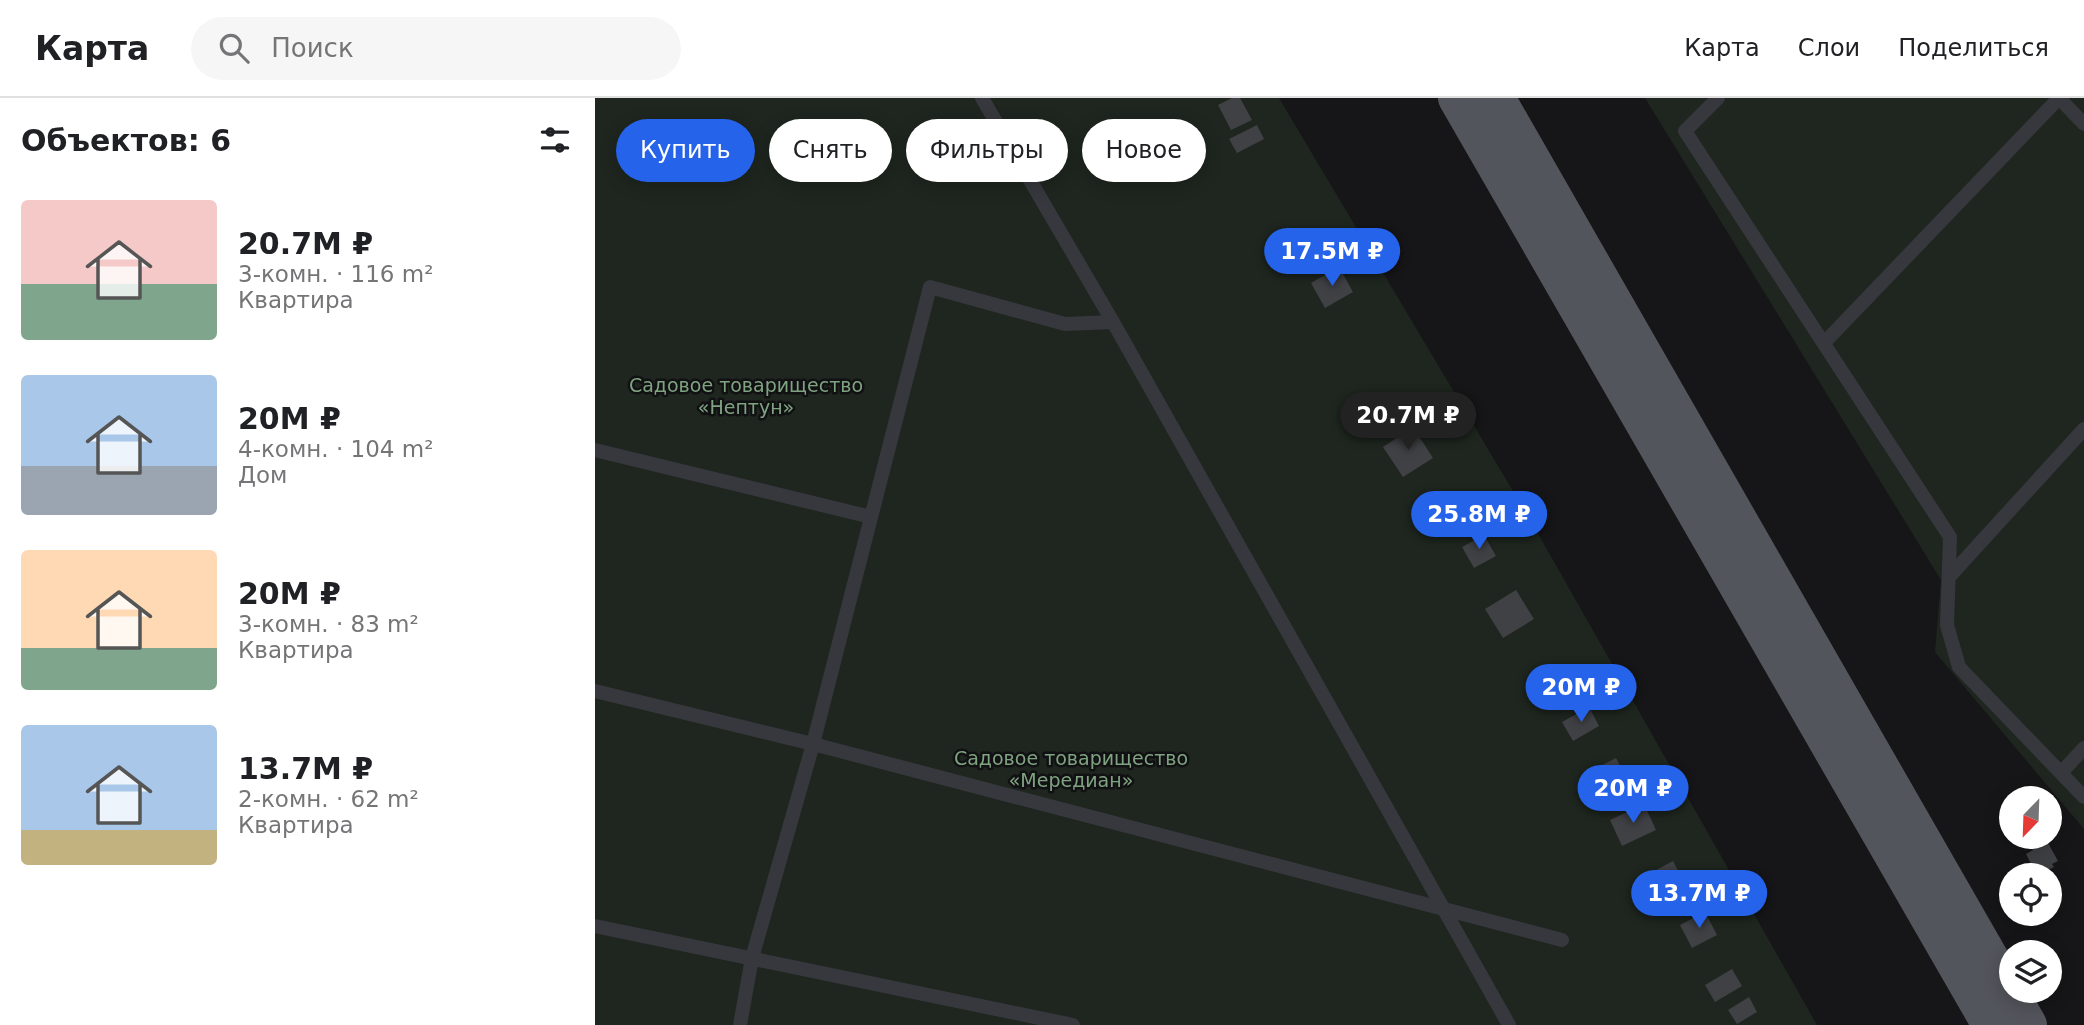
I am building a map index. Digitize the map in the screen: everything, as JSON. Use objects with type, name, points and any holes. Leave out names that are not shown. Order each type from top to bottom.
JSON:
[{"type":"main road","points":[[1457,98],[1991,1025]]},
{"type":"main road","points":[[1496,98],[2028,1025]]},
{"type":"lane","points":[[982,98],[1113,322],[1509,1025]]},
{"type":"lane","points":[[1718,98],[1685,131],[1950,537],[1947,625],[1959,667],[2084,797]]},
{"type":"lane","points":[[1824,343],[2059,98],[2084,124]]},
{"type":"lane","points":[[740,1025],[752,958],[813,744],[930,287],[1065,324],[1113,322]]},
{"type":"lane","points":[[1949,577],[2084,429]]},
{"type":"lane","points":[[595,450],[871,517]]},
{"type":"lane","points":[[595,691],[813,744],[1563,940]]},
{"type":"lane","points":[[2061,773],[2084,748]]},
{"type":"lane","points":[[595,926],[1073,1025]]},
{"type":"green space","points":[[595,98],[1279,98],[1532,523],[1817,1025],[595,1025]]},
{"type":"green space","points":[[1645,98],[2084,98],[2084,829],[2062,803],[2062,786],[2048,786],[1935,652],[1941,580]]},
{"type":"building","points":[[1232,98],[1240,98],[1252,120],[1231,130],[1218,105]]},
{"type":"building","points":[[1257,125],[1264,139],[1237,153],[1229,139]]},
{"type":"building","points":[[1339,267],[1353,292],[1325,308],[1311,283]]},
{"type":"building","points":[[1413,427],[1433,458],[1403,477],[1383,447]]},
{"type":"building","points":[[1484,535],[1496,556],[1474,568],[1462,547]]},
{"type":"building","points":[[1516,590],[1534,619],[1503,638],[1485,609]]},
{"type":"building","points":[[1589,707],[1599,726],[1573,741],[1562,722]]},
{"type":"building","points":[[1616,758],[1627,778],[1594,795],[1583,775]]},
{"type":"building","points":[[1644,804],[1656,830],[1622,846],[1610,820]]},
{"type":"building","points":[[2051,849],[2058,861],[2030,863],[2026,854],[2033,850]]},
{"type":"building","points":[[1673,861],[1685,884],[1656,898],[1645,876]]},
{"type":"building","points":[[1705,912],[1717,935],[1692,948],[1680,925]]},
{"type":"building","points":[[1732,969],[1742,986],[1715,1002],[1705,985]]},
{"type":"building","points":[[1749,997],[1757,1012],[1737,1024],[1728,1010]]},
{"type":"park label","name":"Садовое товарищество «Нептун»","points":[[746,396]]},
{"type":"park label","name":"Садовое товарищество «Мередиан»","points":[[1071,769]]}]
